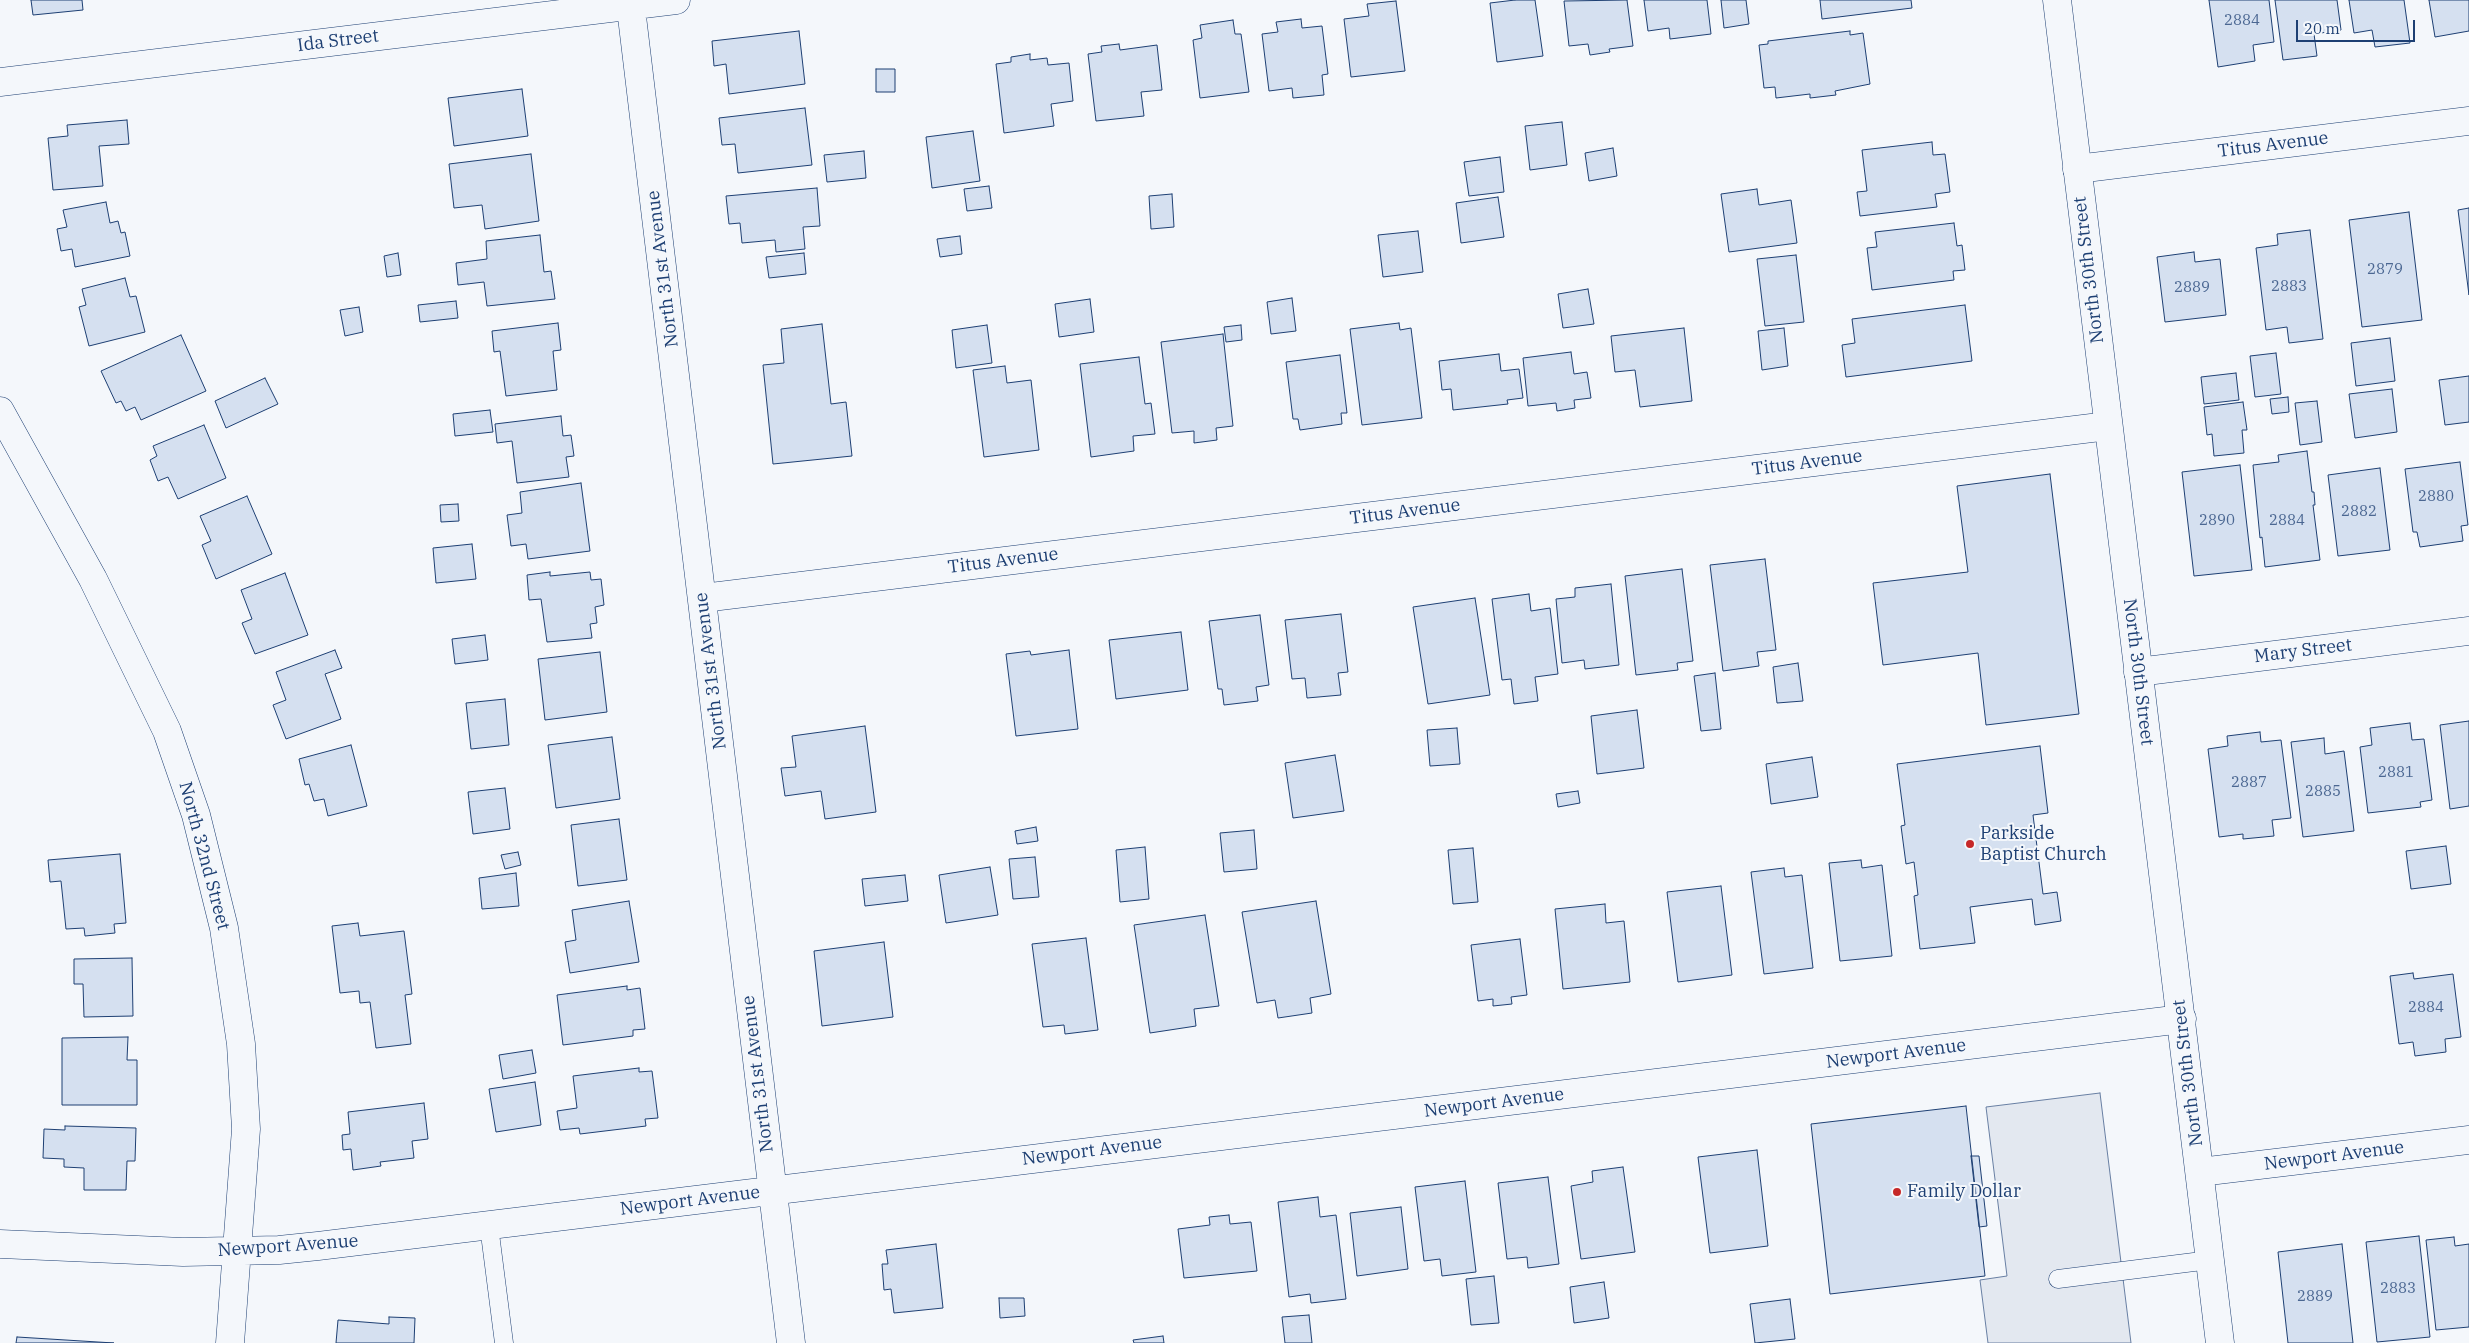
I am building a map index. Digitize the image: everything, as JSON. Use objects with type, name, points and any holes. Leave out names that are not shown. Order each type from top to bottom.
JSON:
[{"type":"main road","name":"Ida Street","points":[[0,82],[630,3],[676,0]]},
{"type":"main road","name":"North 30th Street","points":[[2057,0],[2220,1343]]},
{"type":"main road","name":"North 31st Avenue","points":[[630,3],[703,598],[771,1190],[791,1343]]},
{"type":"main road","name":"Titus Avenue","points":[[2077,170],[2469,121]]},
{"type":"main road","name":"North 32nd Street","points":[[0,411],[93,579],[163,722],[196,815],[224,928],[240,1044],[246,1129],[230,1343]]},
{"type":"main road","name":"Titus Avenue","points":[[703,598],[2108,426]]},
{"type":"main road","name":"Mary Street","points":[[2138,672],[2469,631]]},
{"type":"main road","name":"Newport Avenue","points":[[0,1244],[183,1252],[309,1247],[2182,1019]]},
{"type":"main road","name":"Newport Avenue","points":[[2200,1172],[2469,1140]]},
{"type":"lane","points":[[489,1226],[504,1343]]},
{"type":"lane","points":[[2058,1279],[2210,1260]]},
{"type":"shaded area","points":[[2100,1093],[2131,1343],[1988,1343],[1980,1280],[2007,1276],[1986,1107]]},
{"type":"building","points":[[31,0],[82,0],[83,10],[33,15]]},
{"type":"building","points":[[1535,0],[1543,56],[1497,62],[1490,3]]},
{"type":"building","points":[[1627,0],[1633,46],[1609,49],[1610,52],[1590,55],[1588,44],[1569,46],[1564,1]]},
{"type":"building","points":[[1644,0],[1707,0],[1711,34],[1670,39],[1669,28],[1648,31]]},
{"type":"building","points":[[1721,0],[1746,0],[1749,24],[1724,28]]},
{"type":"building","points":[[1820,0],[1911,0],[1912,8],[1822,19]]},
{"type":"building","points":[[2209,0],[2269,0],[2274,42],[2253,45],[2255,61],[2218,67]]},
{"type":"building","points":[[2275,0],[2337,0],[2341,30],[2314,34],[2317,56],[2283,60]]},
{"type":"building","points":[[2349,0],[2404,0],[2410,43],[2375,47],[2372,30],[2354,33]]},
{"type":"building","points":[[2429,0],[2469,0],[2469,31],[2435,37]]},
{"type":"building","points":[[1396,1],[1405,71],[1351,77],[1344,19],[1369,16],[1367,4]]},
{"type":"building","points":[[1301,19],[1302,28],[1322,26],[1328,74],[1322,75],[1324,95],[1293,98],[1292,88],[1269,91],[1262,34],[1278,32],[1276,22]]},
{"type":"building","points":[[1233,20],[1235,34],[1241,34],[1249,92],[1200,98],[1193,40],[1202,38],[1200,25]]},
{"type":"building","points":[[799,31],[805,84],[729,94],[726,64],[714,66],[712,41]]},
{"type":"building","points":[[1850,31],[1850,35],[1863,33],[1870,84],[1835,91],[1836,95],[1810,98],[1810,94],[1776,98],[1775,87],[1764,88],[1759,45],[1768,44],[1768,41]]},
{"type":"building","points":[[1119,44],[1120,50],[1157,45],[1162,90],[1141,92],[1144,116],[1096,121],[1088,54],[1102,52],[1101,46]]},
{"type":"building","points":[[1030,54],[1030,60],[1047,58],[1048,65],[1069,63],[1073,101],[1051,104],[1054,126],[1004,133],[996,64],[1011,62],[1011,57]]},
{"type":"building","points":[[876,69],[895,69],[895,92],[876,92]]},
{"type":"building","points":[[522,89],[528,136],[454,146],[448,98]]},
{"type":"building","points":[[805,108],[812,165],[738,173],[735,144],[722,145],[719,118]]},
{"type":"building","points":[[127,120],[129,144],[99,146],[103,186],[53,190],[48,138],[68,136],[67,125]]},
{"type":"building","points":[[1562,122],[1567,165],[1530,170],[1525,126]]},
{"type":"building","points":[[973,131],[980,181],[932,188],[926,137]]},
{"type":"building","points":[[1932,142],[1933,155],[1945,154],[1950,192],[1935,194],[1937,207],[1860,216],[1857,192],[1867,191],[1862,150]]},
{"type":"building","points":[[1613,148],[1617,176],[1589,181],[1585,153]]},
{"type":"building","points":[[864,151],[866,178],[827,182],[824,155]]},
{"type":"building","points":[[531,154],[539,221],[485,229],[482,205],[454,208],[449,164]]},
{"type":"building","points":[[1500,157],[1504,192],[1469,196],[1464,162]]},
{"type":"building","points":[[989,186],[992,208],[967,211],[964,189]]},
{"type":"building","points":[[817,188],[820,226],[803,227],[805,249],[776,252],[775,240],[742,243],[740,223],[729,224],[726,196]]},
{"type":"building","points":[[1757,189],[1759,205],[1791,200],[1797,243],[1729,252],[1721,194]]},
{"type":"building","points":[[1172,194],[1174,227],[1151,229],[1149,196]]},
{"type":"building","points":[[1498,197],[1504,237],[1461,243],[1456,203]]},
{"type":"building","points":[[106,202],[110,223],[118,221],[121,233],[125,232],[130,256],[75,267],[72,249],[61,251],[57,229],[67,227],[63,210]]},
{"type":"building","points":[[2469,208],[2469,295],[2458,210]]},
{"type":"building","points":[[2409,212],[2422,320],[2362,327],[2349,220]]},
{"type":"building","points":[[1954,223],[1957,246],[1962,245],[1965,270],[1953,271],[1954,280],[1872,290],[1867,248],[1877,247],[1875,232]]},
{"type":"building","points":[[2310,230],[2323,339],[2289,343],[2287,327],[2266,330],[2256,248],[2278,245],[2277,234]]},
{"type":"building","points":[[1418,231],[1423,272],[1383,277],[1378,235]]},
{"type":"building","points":[[540,235],[544,272],[551,271],[555,299],[487,306],[484,282],[458,285],[456,263],[487,259],[486,241]]},
{"type":"building","points":[[960,236],[962,254],[940,257],[937,239]]},
{"type":"building","points":[[2194,252],[2195,262],[2220,259],[2226,315],[2165,322],[2157,257]]},
{"type":"building","points":[[398,253],[401,275],[387,277],[384,256]]},
{"type":"building","points":[[804,253],[806,274],[769,278],[766,257]]},
{"type":"building","points":[[1796,255],[1804,322],[1765,326],[1757,259]]},
{"type":"building","points":[[125,278],[130,297],[136,296],[145,332],[89,346],[79,307],[86,305],[82,289]]},
{"type":"building","points":[[1588,289],[1594,324],[1563,328],[1558,294]]},
{"type":"building","points":[[1292,298],[1296,331],[1271,334],[1267,302]]},
{"type":"building","points":[[1090,299],[1094,332],[1059,337],[1055,304]]},
{"type":"building","points":[[456,301],[458,318],[420,322],[418,305]]},
{"type":"building","points":[[1965,305],[1972,361],[1846,377],[1842,345],[1855,343],[1852,319]]},
{"type":"building","points":[[359,307],[363,332],[345,336],[340,310]]},
{"type":"building","points":[[558,323],[561,350],[553,351],[557,390],[506,396],[500,351],[494,352],[492,331]]},
{"type":"building","points":[[1399,323],[1400,330],[1411,328],[1422,418],[1362,425],[1350,329]]},
{"type":"building","points":[[822,324],[831,404],[846,402],[852,456],[773,464],[763,365],[784,363],[781,329]]},
{"type":"building","points":[[987,325],[992,363],[956,368],[952,330]]},
{"type":"building","points":[[1241,325],[1242,340],[1226,342],[1224,327]]},
{"type":"building","points":[[1684,328],[1692,401],[1640,407],[1635,370],[1615,372],[1611,336]]},
{"type":"building","points":[[1784,328],[1788,366],[1762,370],[1758,331]]},
{"type":"building","points":[[1223,334],[1233,426],[1216,428],[1217,440],[1194,443],[1194,431],[1172,433],[1161,342]]},
{"type":"building","points":[[181,335],[206,391],[141,420],[135,407],[126,411],[121,401],[116,403],[101,371]]},
{"type":"building","points":[[2390,338],[2395,381],[2356,386],[2351,343]]},
{"type":"building","points":[[1571,352],[1574,374],[1587,372],[1591,398],[1574,400],[1575,408],[1557,411],[1556,403],[1528,406],[1523,358]]},
{"type":"building","points":[[2276,353],[2281,394],[2255,397],[2250,356]]},
{"type":"building","points":[[1499,354],[1501,371],[1519,369],[1523,398],[1507,400],[1508,404],[1453,410],[1451,389],[1442,390],[1439,361]]},
{"type":"building","points":[[1340,355],[1347,413],[1341,413],[1342,424],[1300,430],[1298,419],[1293,419],[1286,362]]},
{"type":"building","points":[[1139,357],[1145,404],[1151,403],[1155,434],[1133,436],[1134,451],[1091,457],[1080,364]]},
{"type":"building","points":[[1005,366],[1007,383],[1031,380],[1039,450],[984,457],[973,370]]},
{"type":"building","points":[[2236,373],[2239,400],[2204,404],[2201,377]]},
{"type":"building","points":[[2469,376],[2469,422],[2445,425],[2439,380]]},
{"type":"building","points":[[265,378],[278,404],[226,428],[215,401]]},
{"type":"building","points":[[2392,389],[2397,432],[2355,438],[2349,394]]},
{"type":"building","points":[[2288,397],[2289,412],[2272,414],[2270,399]]},
{"type":"building","points":[[2317,401],[2322,442],[2300,445],[2295,403]]},
{"type":"building","points":[[2243,402],[2247,430],[2242,430],[2244,453],[2214,456],[2212,434],[2207,435],[2204,407]]},
{"type":"building","points":[[490,410],[493,432],[455,436],[453,414]]},
{"type":"building","points":[[561,416],[563,436],[571,435],[574,456],[566,457],[569,477],[517,483],[512,441],[497,443],[495,424]]},
{"type":"building","points":[[204,425],[226,478],[178,499],[168,477],[158,481],[150,460],[157,456],[153,446]]},
{"type":"building","points":[[2307,451],[2312,492],[2314,492],[2315,505],[2313,505],[2320,560],[2265,567],[2262,537],[2260,538],[2253,465],[2279,462],[2278,455]]},
{"type":"building","points":[[2460,462],[2468,525],[2461,526],[2463,541],[2420,547],[2417,532],[2413,532],[2405,469]]},
{"type":"building","points":[[2240,465],[2252,570],[2194,576],[2182,472]]},
{"type":"building","points":[[2380,468],[2390,550],[2338,556],[2328,475]]},
{"type":"building","points":[[2050,474],[2079,714],[1986,725],[1978,653],[1883,665],[1873,583],[1968,572],[1957,486]]},
{"type":"building","points":[[581,483],[590,551],[528,559],[526,544],[511,546],[507,515],[522,513],[520,492]]},
{"type":"building","points":[[247,496],[272,554],[216,579],[202,545],[211,541],[200,516]]},
{"type":"building","points":[[458,504],[459,521],[441,522],[440,505]]},
{"type":"building","points":[[472,544],[476,579],[436,583],[433,548]]},
{"type":"building","points":[[1765,559],[1776,650],[1757,652],[1759,666],[1723,671],[1710,565]]},
{"type":"building","points":[[1682,569],[1693,661],[1677,663],[1678,670],[1636,675],[1625,576]]},
{"type":"building","points":[[550,572],[550,576],[590,572],[591,580],[601,579],[604,605],[595,607],[597,623],[590,624],[592,638],[547,642],[541,599],[529,600],[527,575]]},
{"type":"building","points":[[285,573],[308,635],[255,654],[242,623],[252,619],[241,590]]},
{"type":"building","points":[[1611,584],[1619,665],[1585,669],[1584,660],[1562,663],[1556,599],[1575,597],[1575,588]]},
{"type":"building","points":[[1529,594],[1531,611],[1550,608],[1558,674],[1535,677],[1538,701],[1514,704],[1511,679],[1502,680],[1492,599]]},
{"type":"building","points":[[1475,598],[1490,695],[1428,704],[1413,607]]},
{"type":"building","points":[[1341,614],[1348,672],[1338,673],[1341,695],[1307,698],[1305,678],[1292,679],[1285,620]]},
{"type":"building","points":[[1260,615],[1269,685],[1256,687],[1258,701],[1224,705],[1222,689],[1218,689],[1209,621]]},
{"type":"building","points":[[1181,632],[1188,690],[1116,699],[1109,640]]},
{"type":"building","points":[[485,635],[488,660],[455,664],[452,639]]},
{"type":"building","points":[[335,650],[342,668],[325,674],[341,719],[286,739],[273,705],[286,700],[276,672]]},
{"type":"building","points":[[1069,650],[1078,729],[1016,736],[1006,654],[1030,651],[1031,655]]},
{"type":"building","points":[[600,652],[607,712],[545,720],[538,659]]},
{"type":"building","points":[[1798,663],[1803,701],[1777,703],[1773,667]]},
{"type":"building","points":[[1715,673],[1721,729],[1701,731],[1694,676]]},
{"type":"building","points":[[505,699],[509,745],[471,749],[466,703]]},
{"type":"building","points":[[1637,710],[1644,768],[1597,774],[1591,716]]},
{"type":"building","points":[[2469,721],[2469,806],[2450,809],[2440,725]]},
{"type":"building","points":[[2410,723],[2412,740],[2424,739],[2432,800],[2420,802],[2421,807],[2368,813],[2360,747],[2372,745],[2370,728]]},
{"type":"building","points":[[865,726],[876,812],[825,819],[821,791],[785,796],[781,768],[796,767],[792,736]]},
{"type":"building","points":[[1457,728],[1460,764],[1430,766],[1427,730]]},
{"type":"building","points":[[2260,732],[2261,742],[2281,740],[2291,818],[2272,820],[2274,836],[2243,839],[2243,834],[2219,837],[2208,749],[2228,746],[2227,736]]},
{"type":"building","points":[[612,737],[620,799],[556,808],[548,745]]},
{"type":"building","points":[[2324,738],[2325,754],[2344,751],[2354,831],[2303,837],[2291,742]]},
{"type":"building","points":[[351,745],[367,806],[328,816],[324,799],[314,801],[309,784],[305,785],[299,759]]},
{"type":"building","points":[[2040,746],[2048,813],[2033,815],[2043,894],[2057,892],[2061,921],[2035,925],[2032,899],[1970,907],[1975,943],[1920,949],[1914,896],[1918,895],[1914,862],[1906,864],[1901,826],[1905,825],[1897,764]]},
{"type":"building","points":[[1335,755],[1344,811],[1293,818],[1285,763]]},
{"type":"building","points":[[1812,757],[1818,797],[1771,804],[1766,764]]},
{"type":"building","points":[[505,788],[510,829],[473,834],[468,792]]},
{"type":"building","points":[[1578,791],[1580,803],[1558,807],[1556,794]]},
{"type":"building","points":[[619,819],[627,880],[578,886],[571,825]]},
{"type":"building","points":[[1036,827],[1038,841],[1017,844],[1015,831]]},
{"type":"building","points":[[1254,830],[1257,869],[1224,872],[1220,833]]},
{"type":"building","points":[[2446,846],[2451,884],[2411,889],[2406,851]]},
{"type":"building","points":[[1145,847],[1149,899],[1120,902],[1116,850]]},
{"type":"building","points":[[1473,848],[1478,902],[1453,904],[1448,850]]},
{"type":"building","points":[[518,852],[521,865],[505,869],[501,855]]},
{"type":"building","points":[[120,854],[126,923],[114,924],[115,933],[85,936],[84,928],[66,929],[61,881],[50,882],[48,860]]},
{"type":"building","points":[[1035,857],[1039,897],[1013,899],[1009,859]]},
{"type":"building","points":[[1861,860],[1862,868],[1882,865],[1892,956],[1840,961],[1829,863]]},
{"type":"building","points":[[990,867],[998,915],[946,923],[939,875]]},
{"type":"building","points":[[1784,868],[1785,877],[1802,875],[1813,968],[1764,974],[1751,872]]},
{"type":"building","points":[[516,873],[519,906],[482,909],[479,878]]},
{"type":"building","points":[[905,875],[908,901],[865,906],[862,879]]},
{"type":"building","points":[[1721,886],[1732,975],[1678,982],[1667,892]]},
{"type":"building","points":[[629,901],[639,962],[570,973],[565,942],[576,940],[572,910]]},
{"type":"building","points":[[1316,901],[1331,994],[1310,998],[1312,1013],[1278,1018],[1275,1000],[1257,1003],[1242,912]]},
{"type":"building","points":[[1605,904],[1606,923],[1624,921],[1630,982],[1563,989],[1555,909]]},
{"type":"building","points":[[1205,915],[1219,1006],[1194,1009],[1196,1026],[1150,1033],[1134,925]]},
{"type":"building","points":[[358,923],[360,936],[404,931],[412,994],[405,995],[411,1044],[376,1048],[370,1002],[360,1003],[359,991],[340,993],[332,926]]},
{"type":"building","points":[[1086,938],[1098,1030],[1065,1034],[1064,1025],[1043,1027],[1032,944]]},
{"type":"building","points":[[1520,939],[1527,995],[1511,997],[1512,1004],[1493,1006],[1493,999],[1478,1001],[1471,945]]},
{"type":"building","points":[[884,942],[893,1017],[822,1026],[814,951]]},
{"type":"building","points":[[132,958],[133,1016],[84,1017],[83,984],[74,984],[74,959]]},
{"type":"building","points":[[2413,973],[2414,979],[2453,974],[2461,1037],[2445,1039],[2446,1052],[2415,1056],[2413,1042],[2399,1044],[2390,976]]},
{"type":"building","points":[[627,986],[627,990],[640,988],[645,1029],[633,1030],[633,1036],[563,1045],[557,995]]},
{"type":"building","points":[[128,1037],[127,1060],[137,1060],[137,1105],[62,1105],[62,1038]]},
{"type":"building","points":[[532,1050],[536,1073],[503,1079],[499,1055]]},
{"type":"building","points":[[639,1068],[639,1072],[652,1071],[658,1118],[645,1119],[646,1126],[580,1134],[579,1128],[560,1130],[557,1111],[577,1108],[573,1076]]},
{"type":"building","points":[[535,1082],[541,1125],[496,1132],[489,1089]]},
{"type":"building","points":[[424,1103],[428,1139],[412,1141],[414,1158],[380,1162],[381,1166],[353,1170],[351,1149],[343,1150],[342,1135],[350,1134],[348,1112]]},
{"type":"building","name":"Family Dollar","points":[[1966,1106],[1985,1276],[1830,1294],[1811,1124]]},
{"type":"building","points":[[65,1126],[136,1128],[135,1161],[127,1161],[126,1190],[84,1190],[84,1168],[64,1167],[64,1159],[43,1158],[44,1129],[65,1130]]},
{"type":"building","points":[[1757,1150],[1768,1246],[1710,1253],[1698,1157]]},
{"type":"building","points":[[1971,1156],[1979,1156],[1987,1226],[1979,1227]]},
{"type":"building","points":[[1623,1167],[1635,1252],[1581,1259],[1571,1186],[1593,1182],[1592,1171]]},
{"type":"building","points":[[1548,1177],[1559,1264],[1528,1268],[1527,1257],[1507,1259],[1498,1183]]},
{"type":"building","points":[[1465,1181],[1476,1272],[1442,1276],[1440,1259],[1424,1261],[1415,1187]]},
{"type":"building","points":[[1318,1197],[1320,1217],[1336,1215],[1346,1299],[1311,1303],[1310,1294],[1289,1297],[1278,1202]]},
{"type":"building","points":[[1401,1207],[1408,1269],[1357,1276],[1350,1213]]},
{"type":"building","points":[[1229,1215],[1230,1224],[1251,1222],[1257,1271],[1184,1278],[1178,1229],[1210,1225],[1209,1217]]},
{"type":"building","points":[[2419,1236],[2430,1337],[2377,1342],[2366,1242]]},
{"type":"building","points":[[2454,1237],[2455,1246],[2469,1244],[2469,1327],[2436,1330],[2426,1240]]},
{"type":"building","points":[[936,1244],[943,1308],[894,1313],[891,1289],[884,1290],[882,1264],[888,1264],[886,1250]]},
{"type":"building","points":[[2342,1244],[2353,1343],[2288,1343],[2278,1252]]},
{"type":"building","points":[[1494,1276],[1499,1323],[1471,1325],[1466,1279]]},
{"type":"building","points":[[1604,1282],[1609,1318],[1574,1323],[1570,1287]]},
{"type":"building","points":[[999,1298],[1024,1298],[1025,1316],[1000,1318]]},
{"type":"building","points":[[1790,1299],[1795,1339],[1755,1343],[1750,1304]]},
{"type":"building","points":[[1309,1315],[1312,1343],[1285,1343],[1282,1317]]},
{"type":"building","points":[[389,1317],[415,1318],[414,1343],[336,1343],[338,1320],[389,1324]]},
{"type":"building","points":[[1163,1336],[1164,1343],[1134,1343],[1133,1340]]},
{"type":"building","points":[[17,1337],[114,1343],[16,1343]]},
{"type":"place","name":"Parkside Baptist Church","points":[[1970,844]]},
{"type":"place","name":"Family Dollar","points":[[1897,1192]]}]
